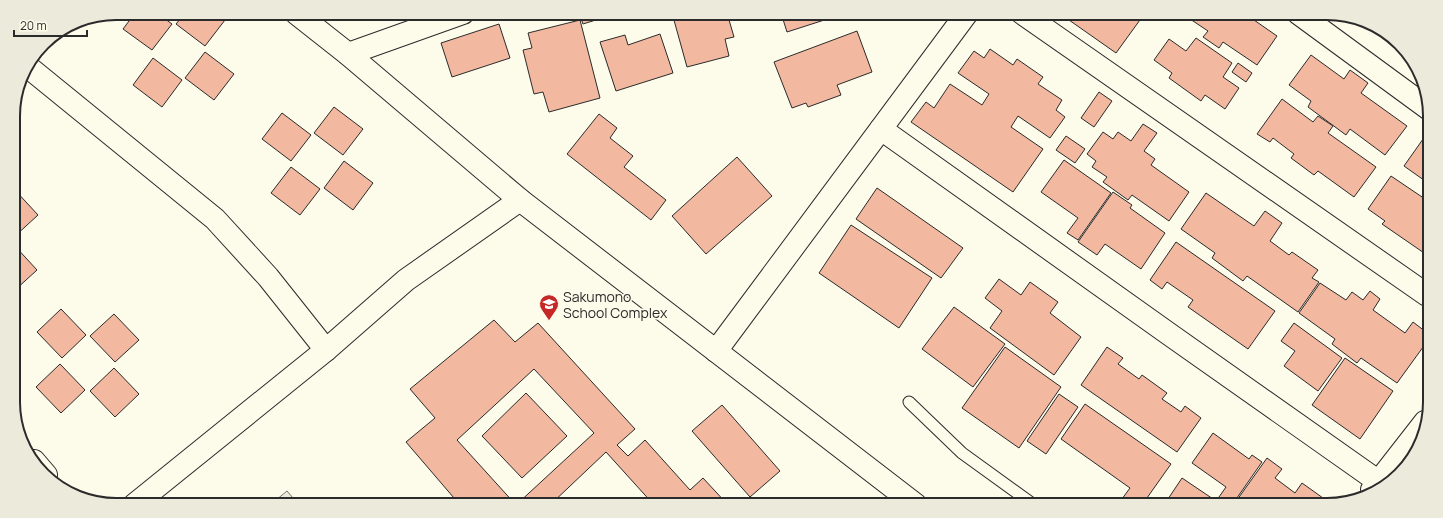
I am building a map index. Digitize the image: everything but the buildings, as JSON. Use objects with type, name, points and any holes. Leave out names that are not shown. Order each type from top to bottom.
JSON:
[{"type":"street","points":[[305,20],[348,54],[520,200],[907,498]]},
{"type":"street","points":[[348,54],[443,20]]},
{"type":"street","points":[[716,351],[962,20]]},
{"type":"street","points":[[1032,20],[1423,293]]},
{"type":"street","points":[[1308,20],[1422,104]]},
{"type":"street","points":[[31,70],[215,219],[268,277],[326,350]]},
{"type":"street","points":[[881,129],[1162,330],[1375,485]]},
{"type":"street","points":[[143,498],[326,350],[406,280],[520,200]]},
{"type":"street","points":[[1378,484],[1419,430]]},
{"type":"lane","points":[[909,402],[962,453],[1024,498]]},
{"type":"shaded area","points":[[287,491],[293,498],[278,498]]},
{"type":"place","name":"Sakumono School Complex","points":[[549,321]]}]
